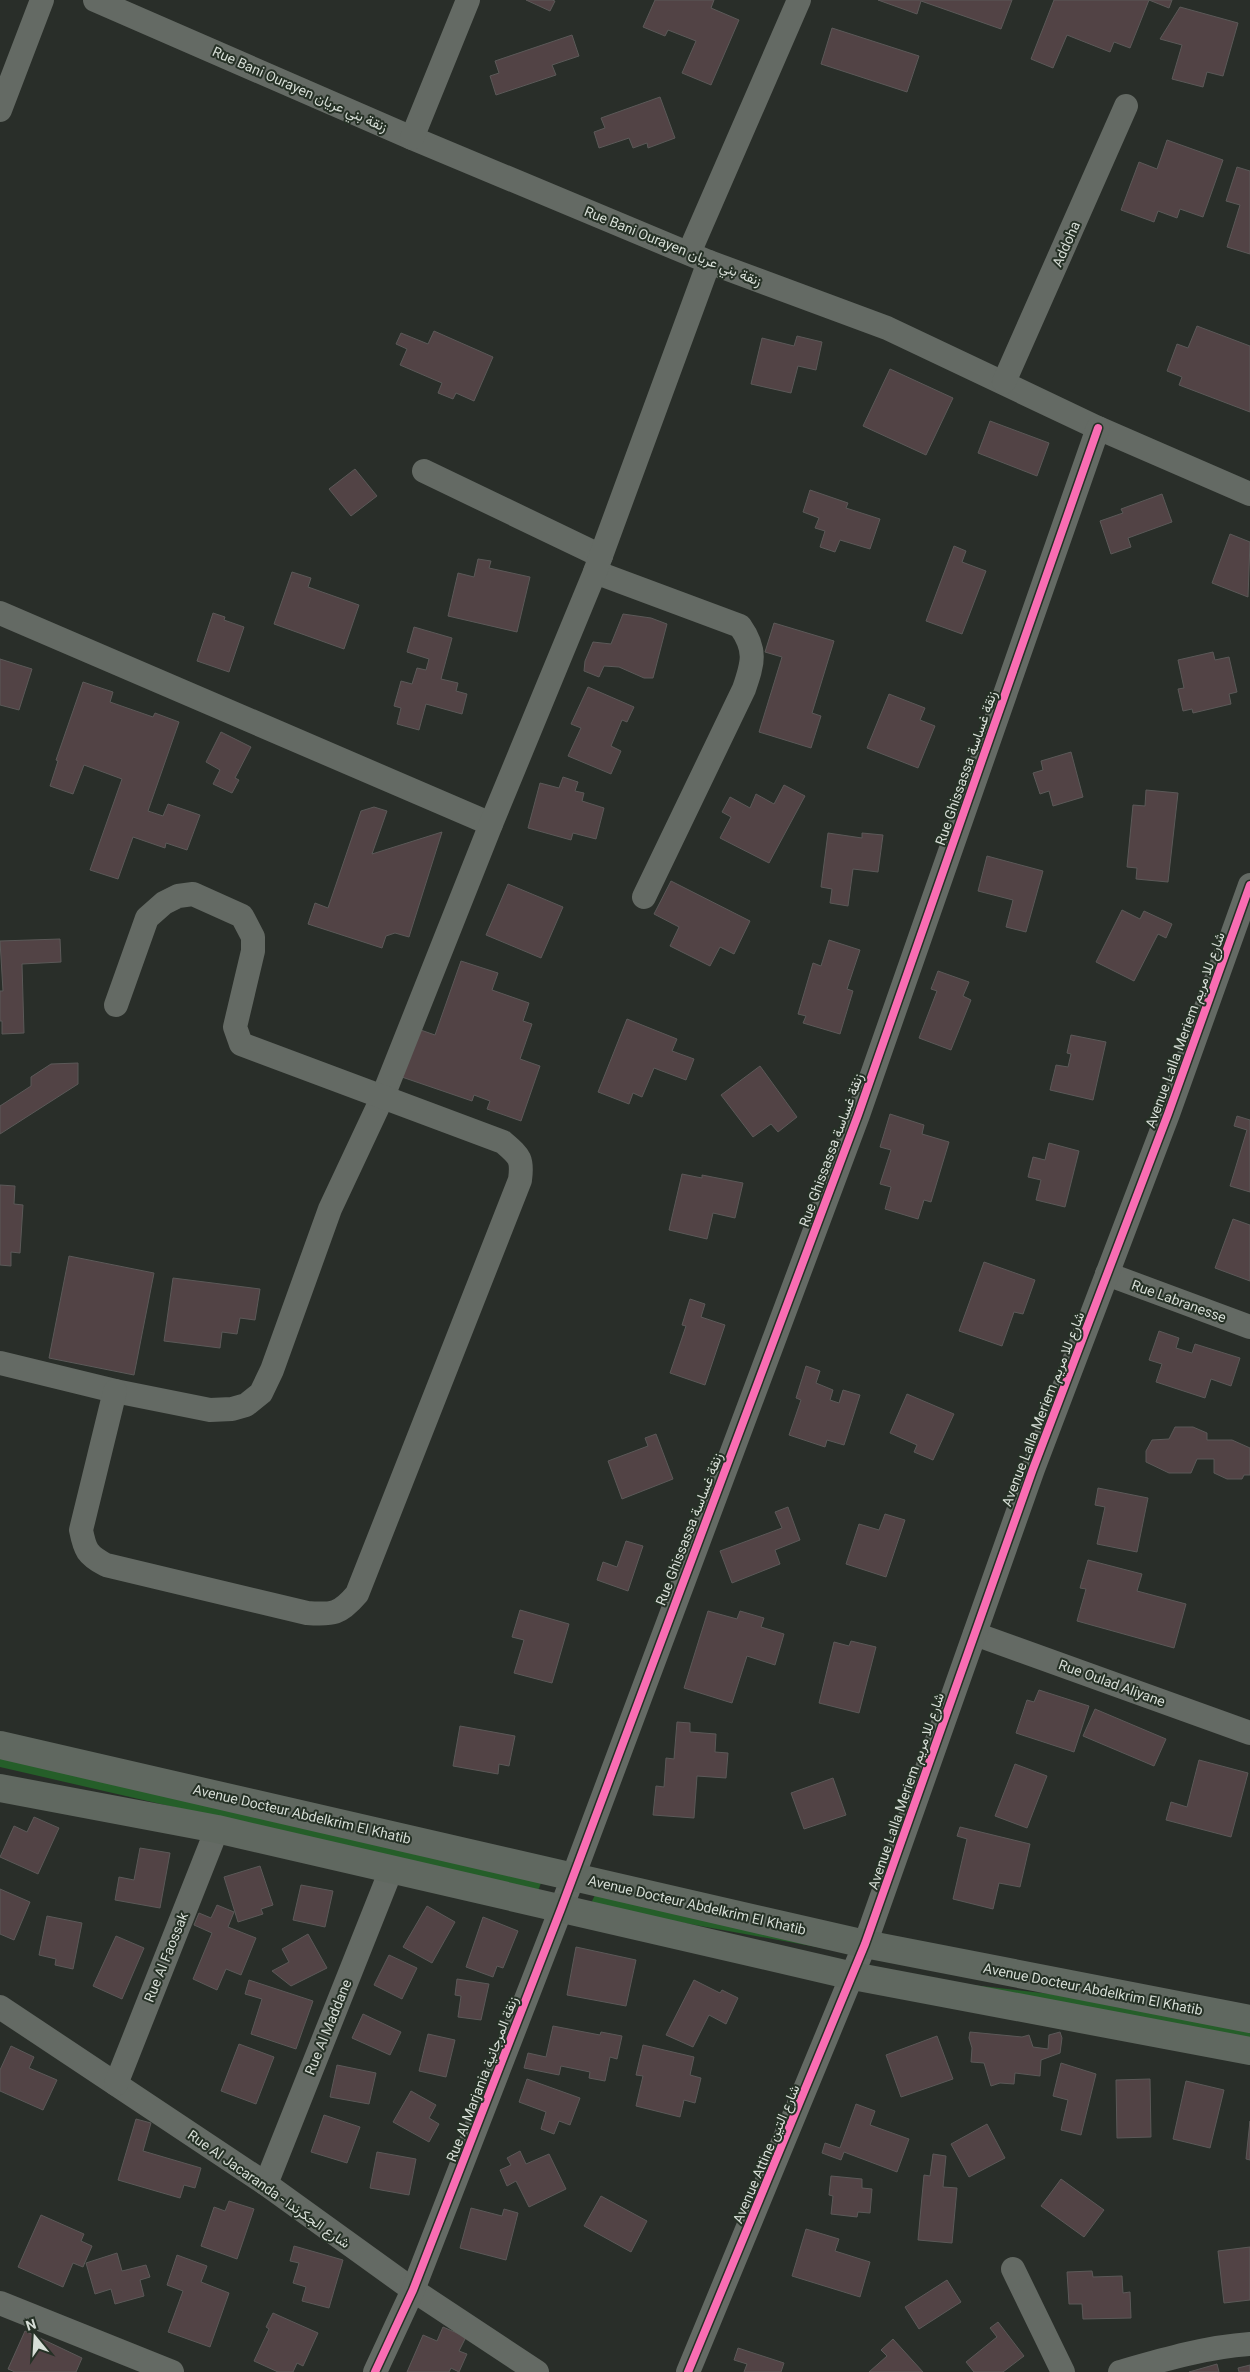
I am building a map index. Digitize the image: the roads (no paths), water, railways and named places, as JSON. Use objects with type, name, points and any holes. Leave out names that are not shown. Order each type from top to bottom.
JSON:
[{"type":"main road","name":"Avenue Docteur Abdelkrim El Khatib","points":[[0,1744],[865,1944],[1250,2020]]},
{"type":"main road","points":[[0,1788],[217,1830],[853,1976],[1250,2051]]},
{"type":"street","points":[[0,110],[42,0]]},
{"type":"street","name":"Rue Bani Ourayen زنقة بني عريان","points":[[95,0],[412,138],[699,258],[887,328],[1098,428],[1250,494]]},
{"type":"street","points":[[412,138],[468,0]]},
{"type":"street","points":[[0,1362],[115,1391],[210,1410],[232,1409],[246,1405],[261,1393],[272,1370],[330,1209],[383,1096],[490,824],[598,564],[699,258],[799,0]]},
{"type":"street","name":"Addoha","points":[[1004,382],[1126,106]]},
{"type":"street","name":"Rue Ghissassa زنقة غساسة","points":[[574,1876],[858,1115],[1098,428]]},
{"type":"street","points":[[424,470],[598,564],[740,626],[747,637],[752,650],[752,666],[744,689],[644,897]]},
{"type":"street","points":[[0,613],[490,824]]},
{"type":"street","name":"Avenue Lalla Meriem شارع للا مريم","points":[[865,1944],[1033,1469],[1244,918],[1250,885]]},
{"type":"street","points":[[115,1391],[81,1530],[84,1546],[91,1557],[106,1564],[308,1613],[330,1615],[346,1607],[357,1594],[520,1180],[521,1168],[519,1156],[502,1142],[241,1044],[235,1027],[253,951],[253,937],[242,916],[193,894],[178,896],[164,903],[147,918],[116,1005]]},
{"type":"street","name":"Rue Labranesse","points":[[1107,1274],[1250,1327]]},
{"type":"street","name":"Rue Oulad Aliyane","points":[[975,1634],[1250,1733]]},
{"type":"street","name":"Rue Al Faossak","points":[[116,2084],[217,1830]]},
{"type":"street","name":"Rue Al Maddane","points":[[266,2184],[391,1870]]},
{"type":"street","name":"Rue Al Marjania زنقة المرجانية","points":[[375,2372],[413,2290],[574,1876]]},
{"type":"street","name":"Avenue Attine شارع التين","points":[[688,2372],[865,1944]]},
{"type":"street","name":"Rue Al Jacaranda - شارع الجكرندا","points":[[0,2007],[266,2184],[413,2290],[537,2372]]},
{"type":"street","points":[[1013,2268],[1063,2372]]},
{"type":"street","points":[[0,2303],[172,2372]]},
{"type":"street","points":[[1120,2372],[1177,2356],[1232,2345],[1250,2344]]}]
